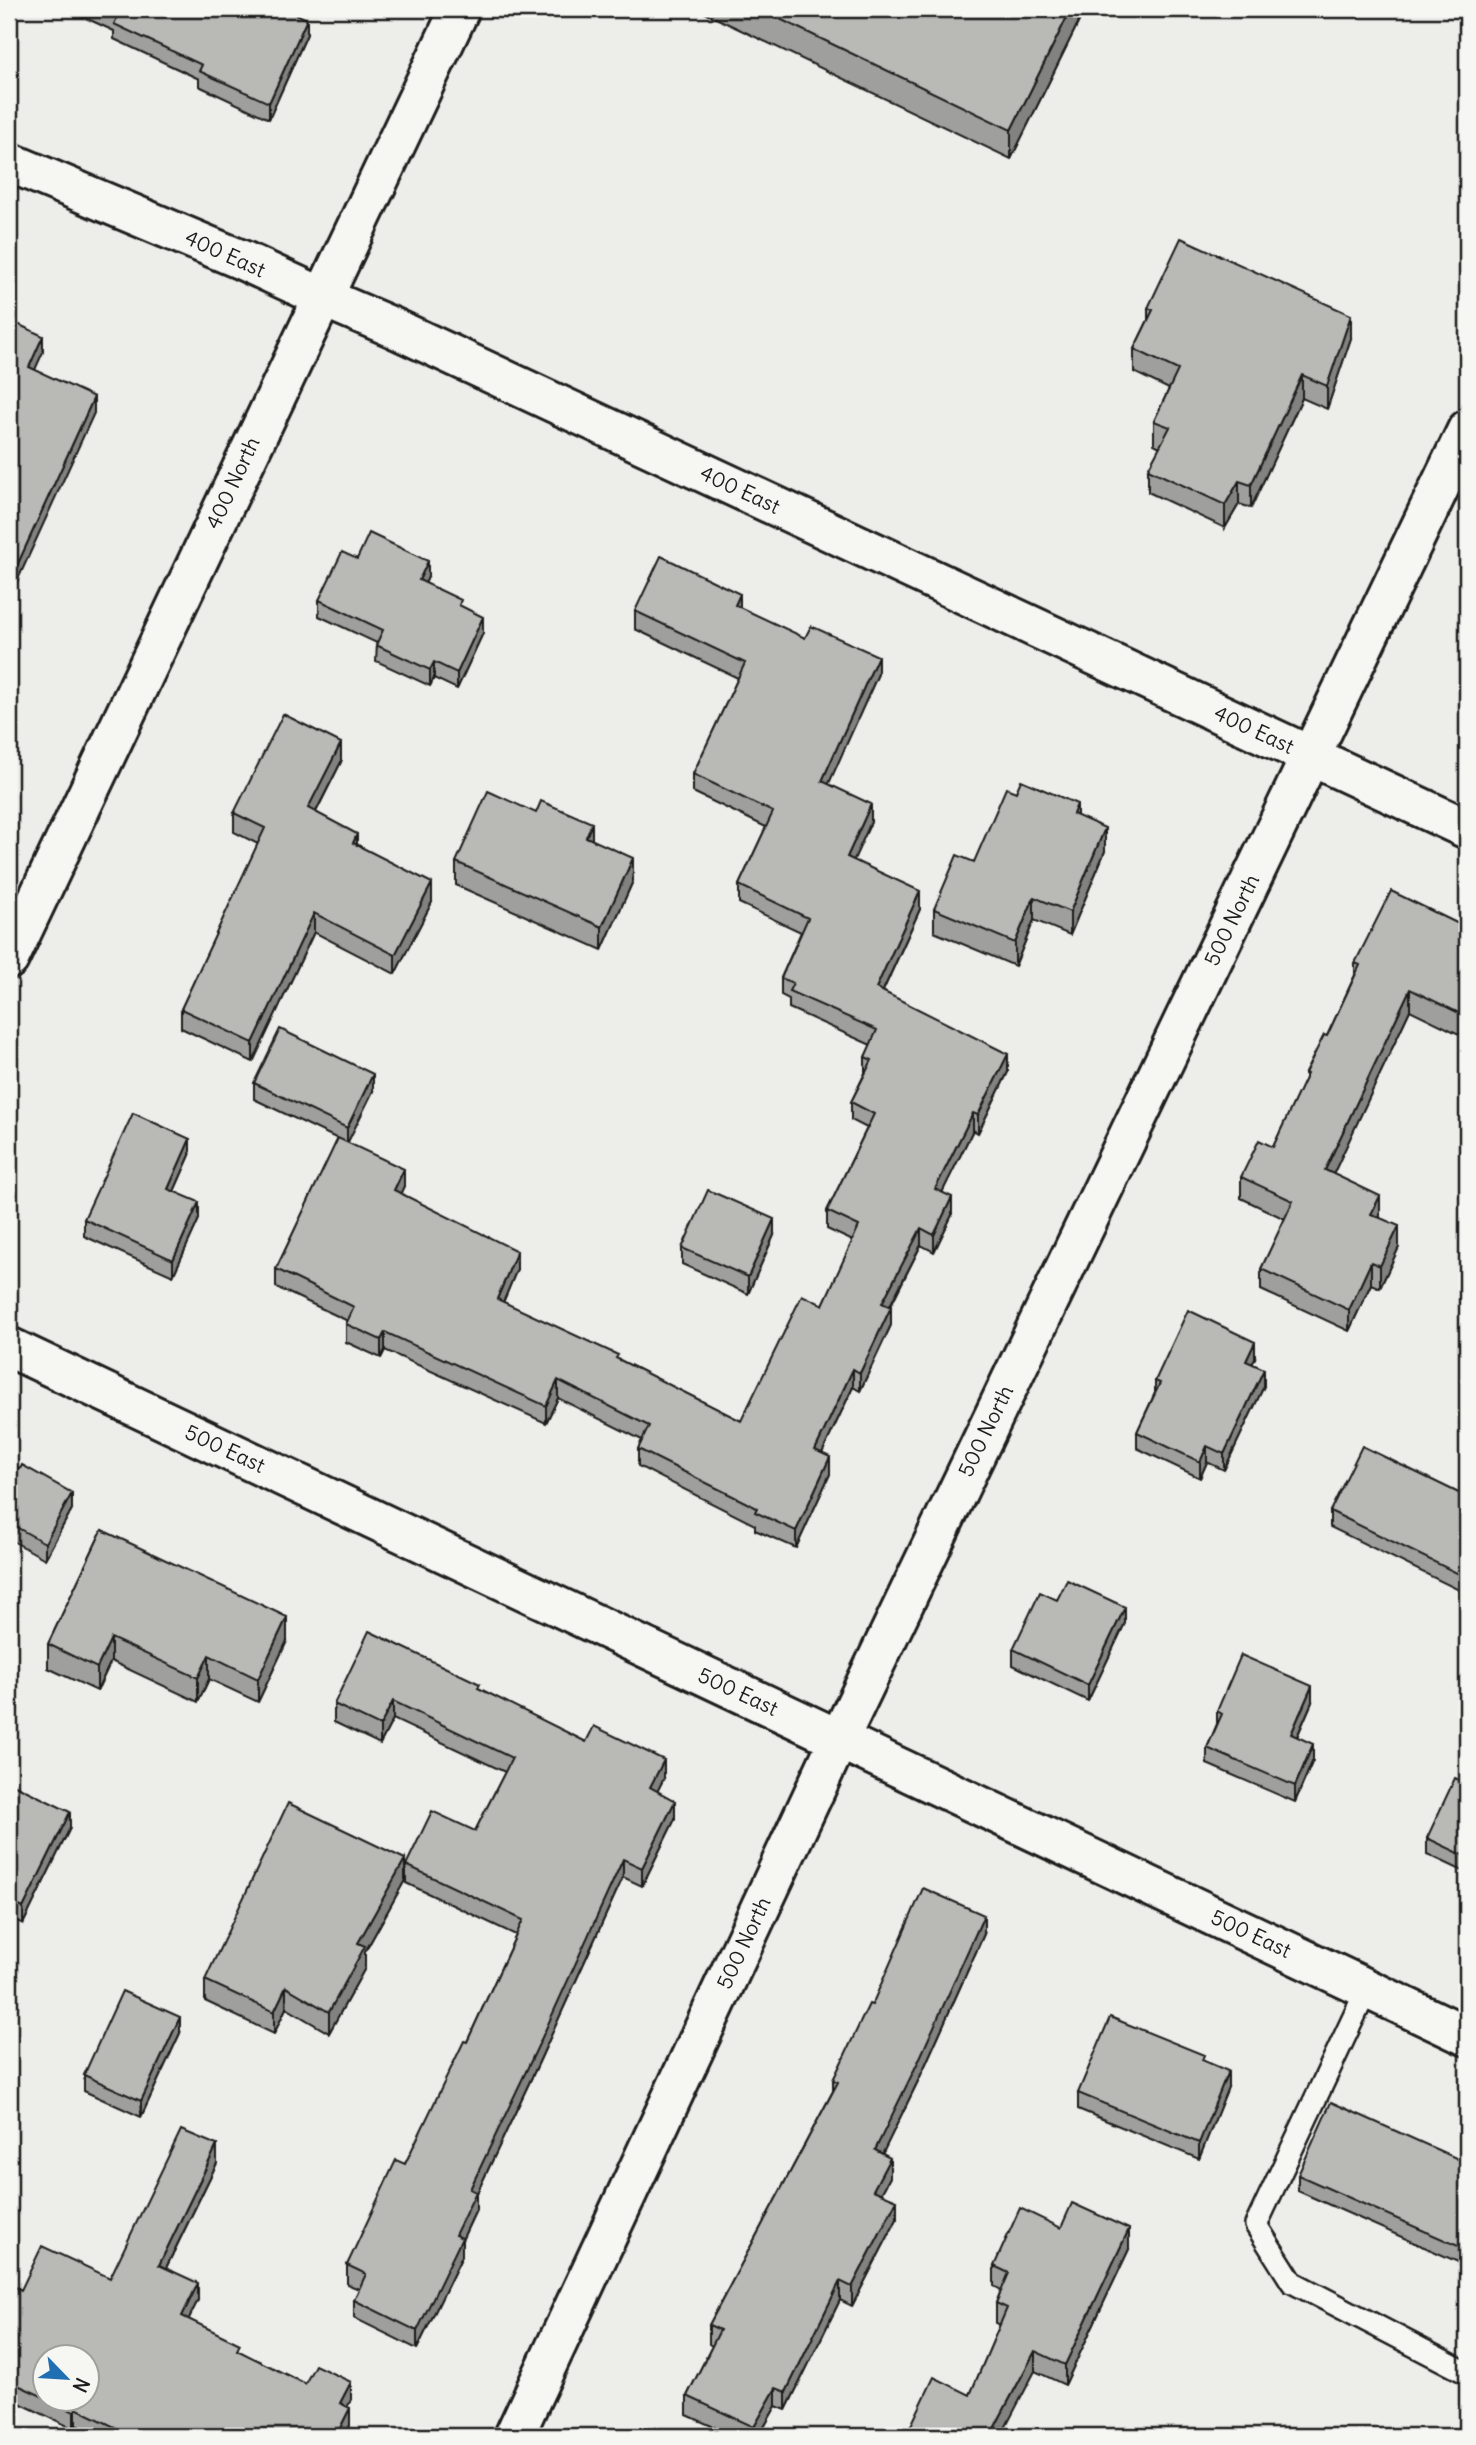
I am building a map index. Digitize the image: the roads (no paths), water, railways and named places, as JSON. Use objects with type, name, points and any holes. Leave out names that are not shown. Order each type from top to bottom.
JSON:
[{"type":"street","name":"400 North","points":[[9,959],[460,9]]},
{"type":"street","name":"400 East","points":[[9,162],[242,260],[392,327],[1467,829]]},
{"type":"street","name":"500 North","points":[[514,2436],[839,1739],[1467,430]]},
{"type":"street","name":"500 East","points":[[9,1347],[1467,2036]]},
{"type":"lane","points":[[1367,1989],[1256,2225],[1292,2282],[1467,2373]]}]
